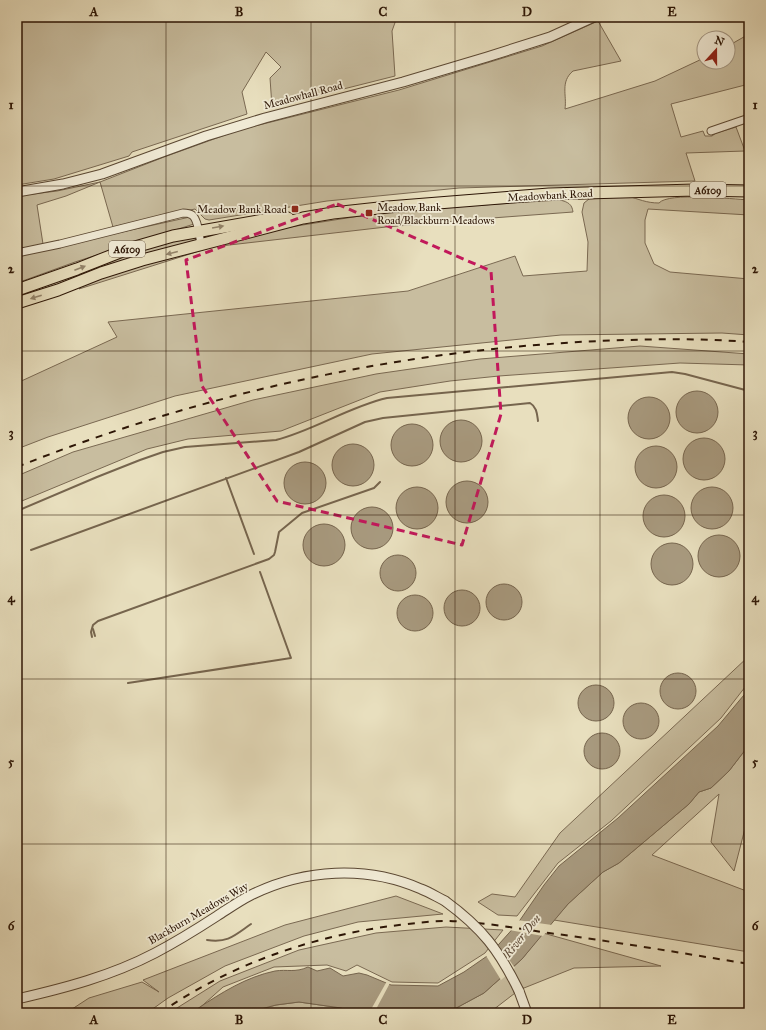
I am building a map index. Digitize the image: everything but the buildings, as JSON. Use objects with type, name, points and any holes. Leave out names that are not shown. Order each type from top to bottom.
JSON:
[{"type":"main road","name":"Meadowbank Road","points":[[303,218],[388,207],[549,194],[695,190],[749,191]]},
{"type":"main road","name":"A6109","points":[[17,290],[128,249],[173,236],[275,218],[303,218]]},
{"type":"main road","name":"A6109","points":[[17,303],[58,290],[129,264],[303,218]]},
{"type":"main road","points":[[54,277],[58,290]]},
{"type":"street","name":"Meadowhall Road","points":[[17,192],[63,184],[102,174],[206,136],[265,118],[403,82],[550,37],[594,17]]},
{"type":"street","points":[[711,131],[749,118]]},
{"type":"street","points":[[17,253],[189,213],[194,216],[196,220],[201,246]]},
{"type":"street","name":"Blackburn Meadows Way","points":[[17,999],[66,988],[115,972],[154,953],[193,931],[250,895],[281,882],[314,874],[343,872],[372,874],[397,880],[421,889],[445,901],[462,913],[491,943],[501,958],[519,991],[527,1012]]},
{"type":"highlighted area","points":[[337,204],[491,271],[501,414],[462,545],[277,501],[202,386],[186,260]]},
{"type":"shaded area","points":[[17,17],[397,17],[392,31],[395,76],[272,107],[270,78],[281,67],[266,52],[242,92],[247,114],[132,152],[129,156],[54,179],[17,185]]},
{"type":"shaded area","points":[[598,21],[621,61],[573,71],[569,75],[565,84],[565,109],[655,81],[696,62],[696,70],[736,70],[736,41],[749,34],[749,84],[671,104],[681,137],[703,131],[705,136],[712,136],[716,133],[736,127],[745,151],[686,153],[695,181],[459,188],[327,201],[209,220],[205,219],[195,209],[113,227],[100,182],[239,130],[399,90],[542,46]]},
{"type":"shaded area","points":[[100,182],[66,196],[37,205],[43,244],[17,250],[17,196],[57,191]]},
{"type":"shaded area","points":[[627,196],[654,203],[687,197],[749,200],[749,215],[648,209],[645,220],[645,243],[654,264],[670,272],[749,279],[749,335],[722,333],[561,335],[372,354],[175,396],[48,437],[17,449],[17,383],[117,337],[108,322],[408,291],[515,256],[523,276],[587,271],[588,242],[582,212],[584,203],[589,199]]},
{"type":"shaded area","points":[[560,200],[569,204],[572,207],[573,212],[386,227],[212,247],[79,289],[83,285],[94,280],[144,264],[290,227],[366,215],[421,209]]},
{"type":"shaded area","points":[[190,217],[194,224],[75,262],[17,283],[17,255]]},
{"type":"shaded area","points":[[196,236],[196,241],[69,281],[67,276],[146,249]]},
{"type":"shaded area","points":[[640,346],[749,354],[749,365],[680,363],[499,376],[450,381],[380,392],[281,431],[188,439],[147,449],[17,503],[17,476],[73,452],[253,400],[376,374],[480,359]]},
{"type":"shaded area","points":[[749,656],[749,682],[721,718],[611,821],[558,863],[517,916],[498,915],[478,902],[492,894],[515,897],[560,833]]},
{"type":"shaded area","points":[[749,745],[749,813],[734,871],[711,842],[719,794],[652,855],[749,892],[749,952],[554,920],[568,904],[603,872],[619,863],[689,804],[699,792],[711,788],[729,771]]},
{"type":"shaded area","points":[[396,896],[443,914],[358,922],[304,936],[225,966],[168,998],[147,1013],[66,1013],[89,998],[142,982],[159,992],[143,980],[285,925]]},
{"type":"shaded area","points":[[446,927],[503,930],[485,953],[438,983],[392,982],[357,965],[346,971],[327,965],[274,967],[223,987],[194,1013],[169,1013],[220,981],[299,950],[376,933]]},
{"type":"shaded area","points":[[543,933],[661,966],[574,968],[519,990],[489,1013],[447,1013],[484,993],[522,959]]},
{"type":"shaded area","points":[[299,1002],[341,1008],[355,1013],[246,1013],[276,1005]]},
{"type":"water","points":[[697,391],[712,397],[718,412],[712,427],[697,433],[682,427],[676,412],[682,397]]},
{"type":"water","points":[[649,397],[664,403],[670,418],[664,433],[649,439],[634,433],[628,418],[634,403]]},
{"type":"water","points":[[461,420],[476,426],[482,441],[476,456],[461,462],[446,456],[440,441],[446,426]]},
{"type":"water","points":[[412,424],[427,430],[433,445],[427,460],[412,466],[397,460],[391,445],[397,430]]},
{"type":"water","points":[[704,438],[719,444],[725,459],[719,474],[704,480],[689,474],[683,459],[689,444]]},
{"type":"water","points":[[353,444],[368,450],[374,465],[368,480],[353,486],[338,480],[332,465],[338,450]]},
{"type":"water","points":[[656,446],[671,452],[677,467],[671,482],[656,488],[641,482],[635,467],[641,452]]},
{"type":"water","points":[[305,462],[320,468],[326,483],[320,498],[305,504],[290,498],[284,483],[290,468]]},
{"type":"water","points":[[467,481],[482,487],[488,502],[482,517],[467,523],[452,517],[446,502],[452,487]]},
{"type":"water","points":[[417,487],[432,493],[438,508],[432,523],[417,529],[402,523],[396,508],[402,493]]},
{"type":"water","points":[[712,487],[727,493],[733,508],[727,523],[712,529],[697,523],[691,508],[697,493]]},
{"type":"water","points":[[664,495],[679,501],[685,516],[679,531],[664,537],[649,531],[643,516],[649,501]]},
{"type":"water","points":[[372,507],[387,513],[393,528],[387,543],[372,549],[357,543],[351,528],[357,513]]},
{"type":"water","points":[[324,524],[339,530],[345,545],[339,560],[324,566],[309,560],[303,545],[309,530]]},
{"type":"water","points":[[719,535],[734,541],[740,556],[734,571],[719,577],[704,571],[698,556],[704,541]]},
{"type":"water","points":[[672,543],[687,549],[693,564],[687,579],[672,585],[657,579],[651,564],[657,549]]},
{"type":"water","points":[[398,555],[411,560],[416,573],[411,586],[398,591],[385,586],[380,573],[385,560]]},
{"type":"water","points":[[504,584],[517,589],[522,602],[517,615],[504,620],[491,615],[486,602],[491,589]]},
{"type":"water","points":[[462,590],[475,595],[480,608],[475,621],[462,626],[449,621],[444,608],[449,595]]},
{"type":"water","points":[[415,595],[428,600],[433,613],[428,626],[415,631],[402,626],[397,613],[402,600]]},
{"type":"water","points":[[678,673],[691,678],[696,691],[691,704],[678,709],[665,704],[660,691],[665,678]]},
{"type":"water","points":[[596,685],[609,690],[614,703],[609,716],[596,721],[583,716],[578,703],[583,690]]},
{"type":"water","name":"River Don","points":[[749,689],[749,745],[729,771],[711,788],[699,792],[689,804],[619,863],[603,872],[568,904],[522,959],[484,993],[447,1013],[373,1013],[367,1010],[355,1013],[341,1008],[299,1002],[276,1005],[246,1013],[193,1013],[206,1003],[244,981],[279,970],[295,970],[308,967],[317,971],[330,968],[343,976],[359,973],[391,985],[438,986],[464,972],[490,954],[518,923],[559,866],[618,818],[718,726]]},
{"type":"water","points":[[641,703],[654,708],[659,721],[654,734],[641,739],[628,734],[623,721],[628,708]]},
{"type":"water","points":[[602,733],[615,738],[620,751],[615,764],[602,769],[589,764],[584,751],[589,738]]},
{"type":"pier","points":[[517,920],[552,925],[543,936],[509,930]]},
{"type":"pier","points":[[497,943],[515,968],[501,980],[485,954]]},
{"type":"pier","points":[[387,981],[390,983],[374,1013],[369,1013]]},
{"type":"waterway","points":[[17,511],[97,477],[163,452],[185,447],[276,440],[290,436],[359,407],[387,398],[672,372],[749,391]]},
{"type":"waterway","points":[[31,550],[299,452],[365,422],[383,418],[530,403],[537,413],[538,421]]},
{"type":"waterway","points":[[226,478],[254,554]]},
{"type":"waterway","points":[[92,637],[91,632],[93,625],[98,621],[269,559],[274,555],[279,532],[302,513],[374,488],[380,482]]},
{"type":"waterway","points":[[128,683],[291,658],[260,572]]},
{"type":"waterway","points":[[93,629],[95,636]]},
{"type":"waterway","points":[[207,940],[214,941],[230,938],[251,924]]},
{"type":"railway","points":[[17,467],[158,417],[230,397],[376,365],[450,354],[524,346],[599,341],[674,339],[749,342]]},
{"type":"railway","points":[[160,1013],[215,980],[274,954],[336,936],[399,925],[430,922],[448,921],[498,926],[749,964]]},
{"type":"place","name":"Meadow Bank Road","points":[[295,209]]},
{"type":"place","name":"Meadow Bank Road/Blackburn Meadows","points":[[369,213]]}]
